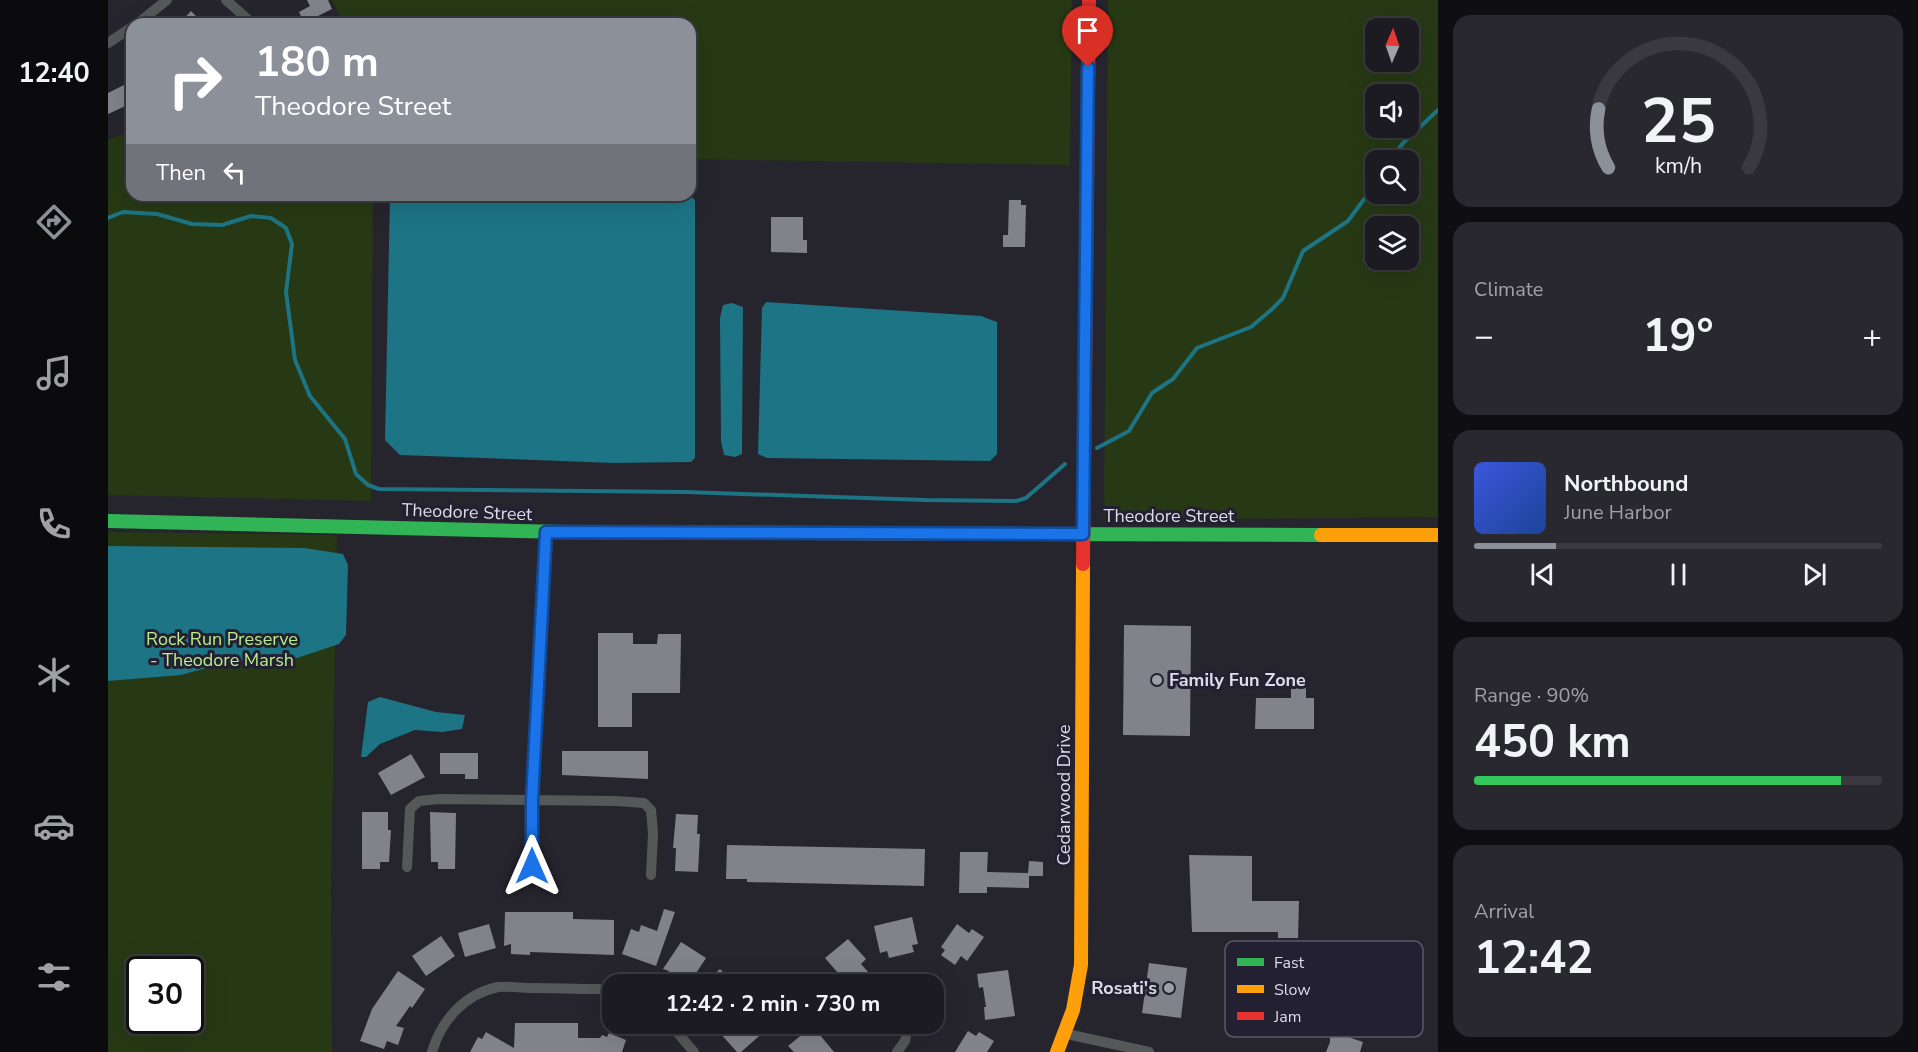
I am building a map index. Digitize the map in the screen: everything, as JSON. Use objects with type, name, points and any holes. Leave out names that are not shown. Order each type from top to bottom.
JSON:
[{"type":"street","points":[[144,18],[167,0]]},
{"type":"street","points":[[226,0],[246,18]]},
{"type":"street","name":"Cedarwood Drive","points":[[1057,1052],[1067,1034],[1078,992],[1081,965],[1089,0]]},
{"type":"street","points":[[108,43],[126,31]]},
{"type":"street","name":"Theodore Street","points":[[108,521],[546,532],[1438,535]]},
{"type":"street","points":[[532,866],[532,800],[546,532]]},
{"type":"street","points":[[407,867],[411,809],[418,801],[439,799],[644,803],[651,810],[651,875]]},
{"type":"street","points":[[432,1052],[436,1038],[446,1020],[462,1004],[489,990],[498,987],[602,990]]},
{"type":"street","points":[[678,1034],[694,1052]]},
{"type":"street","points":[[897,1052],[905,1041],[907,1034]]},
{"type":"street","points":[[1067,1034],[1149,1052]]},
{"type":"green space","points":[[332,0],[1072,0],[1070,165],[696,159],[696,18],[341,18]]},
{"type":"green space","points":[[1108,0],[1438,0],[1438,517],[1104,520]]},
{"type":"green space","points":[[126,133],[126,201],[373,201],[371,501],[108,495],[108,140]]},
{"type":"green space","name":"Rock Run Preserve - Theodore Marsh","points":[[108,532],[337,535],[331,888],[332,1052],[108,1052]]},
{"type":"water","points":[[390,201],[695,201],[695,458],[691,462],[614,463],[400,455],[385,440]]},
{"type":"water","points":[[766,302],[981,316],[997,322],[997,454],[990,461],[767,458],[758,454],[762,308]]},
{"type":"water","points":[[732,303],[743,307],[742,454],[735,457],[724,455],[721,441],[720,318],[723,305]]},
{"type":"water","points":[[108,546],[304,548],[343,554],[348,565],[346,635],[339,644],[294,659],[229,662],[181,675],[108,681]]},
{"type":"water","points":[[380,697],[436,712],[465,715],[462,729],[442,732],[415,730],[380,744],[366,757],[361,757],[368,702]]},
{"type":"building","points":[[307,0],[328,0],[332,9],[314,18],[302,18],[299,12],[310,6]]},
{"type":"building","points":[[191,11],[198,18],[185,18]]},
{"type":"building","points":[[124,85],[126,106],[108,114],[108,93]]},
{"type":"building","points":[[1009,200],[1021,200],[1021,205],[1026,205],[1025,247],[1003,247],[1003,235],[1008,235]]},
{"type":"building","points":[[771,217],[803,217],[803,240],[807,240],[807,253],[771,252]]},
{"type":"building","name":"Family Fun Zone","points":[[1124,625],[1191,626],[1190,736],[1123,735]]},
{"type":"building","points":[[598,633],[633,633],[633,644],[657,644],[658,634],[681,634],[680,693],[632,693],[632,727],[598,727]]},
{"type":"building","points":[[1291,688],[1306,688],[1306,698],[1314,698],[1314,729],[1255,729],[1256,698],[1291,698]]},
{"type":"building","points":[[562,751],[648,751],[648,779],[562,775]]},
{"type":"building","points":[[440,753],[478,753],[478,779],[465,779],[465,774],[440,774]]},
{"type":"building","points":[[411,754],[425,777],[391,795],[378,773]]},
{"type":"building","points":[[362,812],[388,812],[388,830],[391,830],[389,862],[380,862],[380,869],[362,869]]},
{"type":"building","points":[[430,812],[456,813],[455,869],[438,869],[438,862],[431,862]]},
{"type":"building","points":[[676,814],[698,815],[697,834],[700,834],[698,872],[675,871],[676,848],[673,848]]},
{"type":"building","points":[[727,845],[925,849],[924,886],[747,882],[747,879],[726,879]]},
{"type":"building","points":[[960,852],[988,852],[987,872],[1028,873],[1029,861],[1043,862],[1043,876],[1029,876],[1029,888],[987,887],[987,893],[959,893]]},
{"type":"building","points":[[1189,855],[1252,856],[1252,901],[1299,901],[1298,938],[1278,938],[1278,932],[1192,932]]},
{"type":"building","points":[[664,909],[675,912],[656,966],[622,954],[631,929],[639,932],[641,925],[657,931]]},
{"type":"building","points":[[505,912],[573,912],[573,919],[614,920],[614,955],[530,952],[530,955],[511,954],[511,944],[504,946]]},
{"type":"building","points":[[912,917],[918,944],[912,945],[914,952],[889,958],[887,951],[880,953],[874,926]]},
{"type":"building","points":[[489,924],[496,948],[465,957],[458,933]]},
{"type":"building","points":[[957,924],[969,933],[972,929],[984,937],[967,961],[961,956],[955,965],[941,955],[945,950],[941,947]]},
{"type":"building","points":[[441,936],[455,956],[426,976],[412,956]]},
{"type":"building","points":[[848,939],[866,959],[861,964],[869,973],[837,974],[825,958]]},
{"type":"building","points":[[681,942],[706,958],[696,974],[667,974],[669,971],[663,969]]},
{"type":"building","points":[[1149,963],[1187,968],[1181,1018],[1142,1013]]},
{"type":"building","points":[[720,969],[725,974],[715,974]]},
{"type":"building","points":[[1008,970],[1015,1016],[985,1020],[983,987],[979,988],[977,974]]},
{"type":"building","points":[[398,971],[425,989],[396,1026],[404,1028],[398,1045],[387,1041],[384,1049],[360,1041],[372,1009]]},
{"type":"building","points":[[515,1023],[578,1023],[578,1038],[600,1038],[602,1035],[607,1037],[611,1034],[626,1040],[622,1052],[470,1052],[478,1037],[482,1039],[486,1032],[514,1048]]},
{"type":"building","points":[[968,1031],[976,1036],[979,1032],[994,1041],[987,1052],[955,1052]]},
{"type":"building","points":[[721,1034],[761,1034],[741,1052],[737,1052]]},
{"type":"building","points":[[803,1034],[821,1034],[834,1052],[794,1052],[788,1046]]},
{"type":"building","points":[[1330,1037],[1348,1037],[1363,1042],[1360,1052],[1326,1052]]},
{"type":"waterway","points":[[1398,150],[1438,110]]},
{"type":"waterway","points":[[1097,448],[1129,431],[1152,393],[1173,379],[1197,348],[1251,327],[1271,310],[1283,298],[1303,251],[1348,221],[1365,198]]},
{"type":"waterway","points":[[108,218],[123,212],[157,214],[192,224],[222,225],[251,216],[271,218],[286,228],[292,244],[286,292],[295,360],[310,396],[345,439],[356,474],[368,485],[379,489],[685,492],[1016,501],[1026,498],[1065,464]]},
{"type":"traffic: fast","points":[[108,521],[565,532]]},
{"type":"traffic: fast","points":[[1033,534],[1321,535]]},
{"type":"traffic: slow","points":[[565,532],[1033,534]]},
{"type":"traffic: slow","points":[[1321,535],[1438,535]]},
{"type":"traffic: slow","points":[[1057,1052],[1073,1010],[1081,965],[1083,564]]},
{"type":"traffic: jam","points":[[1083,564],[1089,0]]},
{"type":"place","name":"Family Fun Zone","points":[[1157,680]]},
{"type":"place","name":"Rosati's","points":[[1169,988]]},
{"type":"route","points":[[532,866],[532,800],[546,532],[1083,534],[1088,67]]}]
